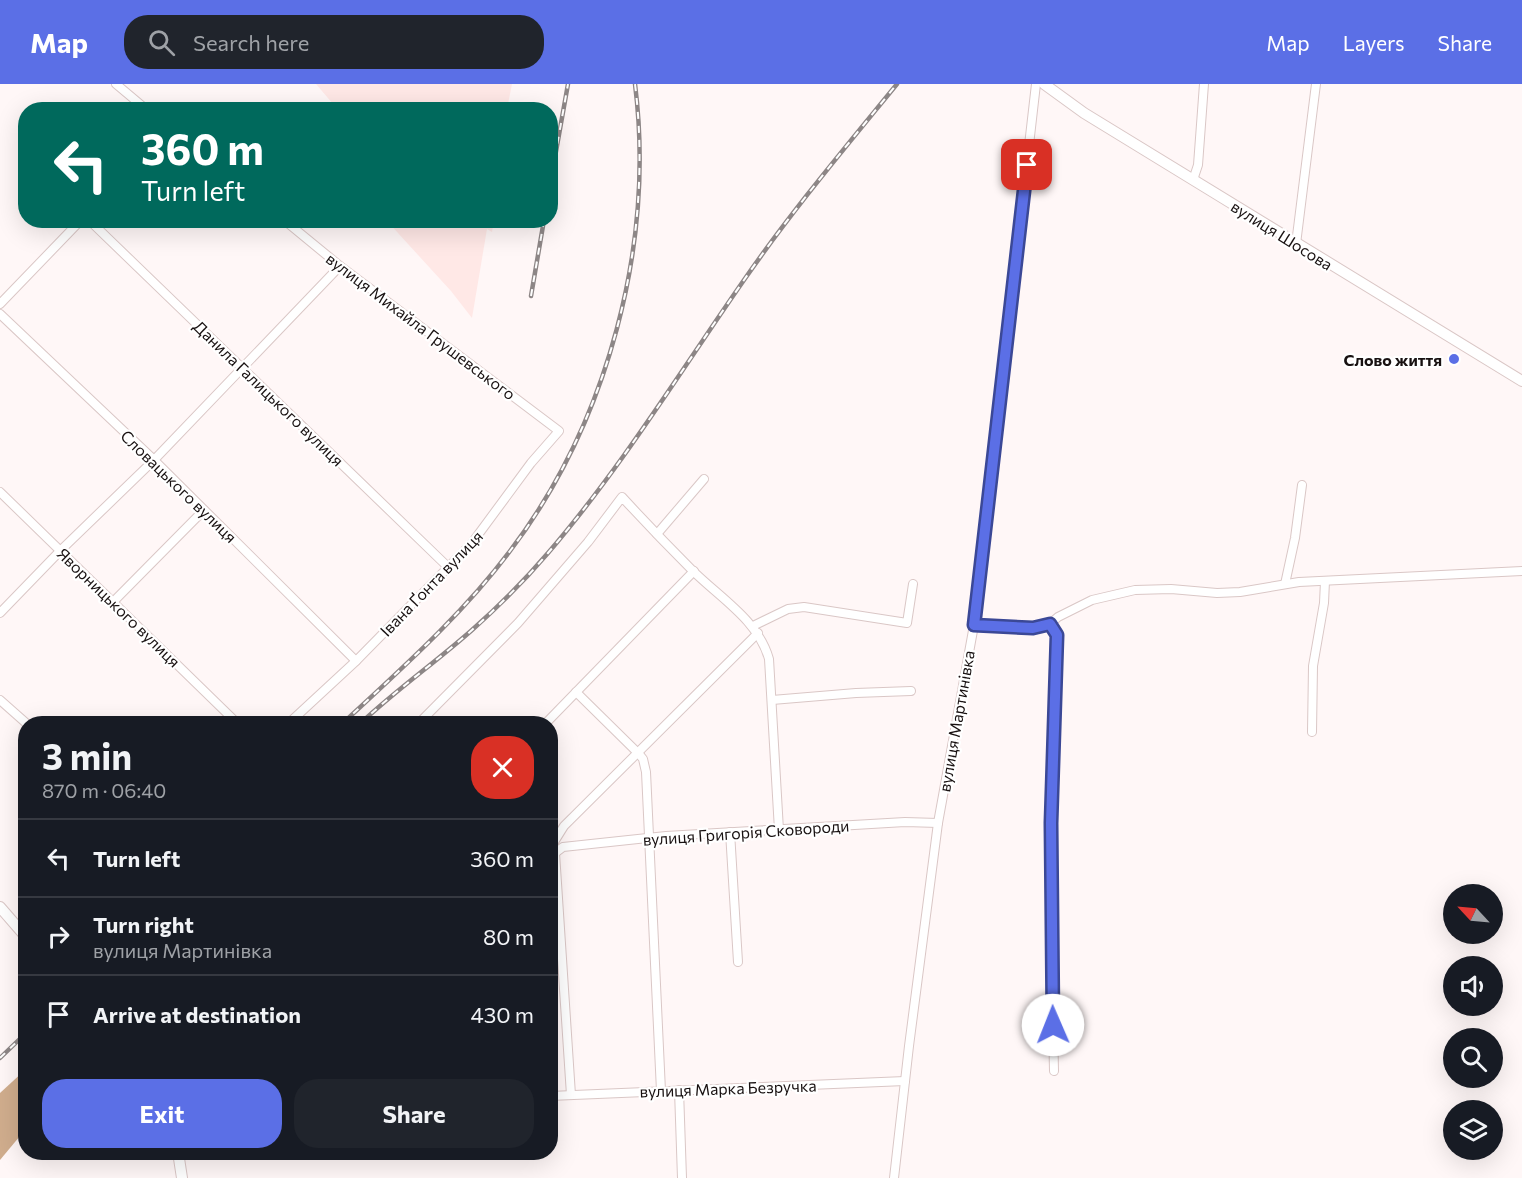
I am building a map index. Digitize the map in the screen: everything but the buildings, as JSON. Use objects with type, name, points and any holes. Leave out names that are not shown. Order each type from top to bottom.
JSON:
[{"type":"main road","name":"вулиця Шосова","points":[[1044,84],[1084,113],[1522,381]]},
{"type":"main road","points":[[0,907],[18,928]]},
{"type":"main road","points":[[179,1160],[182,1178]]},
{"type":"street","points":[[116,84],[137,102]]},
{"type":"street","name":"вулиця Мартинівка","points":[[894,1178],[904,1100],[904,1080],[938,823],[974,625],[1036,84]]},
{"type":"street","points":[[1193,180],[1198,165],[1204,84]]},
{"type":"street","points":[[1296,243],[1316,84]]},
{"type":"street","points":[[0,304],[73,228]]},
{"type":"street","name":"Данила Галицького вулиця","points":[[97,228],[448,567]]},
{"type":"street","name":"вулиця Михайла Грушевського","points":[[294,228],[340,266],[559,431]]},
{"type":"street","points":[[0,613],[154,460],[340,266]]},
{"type":"street","name":"Словацького вулиця","points":[[0,314],[154,460],[356,661]]},
{"type":"street","name":"Івана Ґонта вулиця","points":[[297,716],[356,661],[471,543],[531,462],[559,431]]},
{"type":"street","points":[[657,534],[704,479]]},
{"type":"street","points":[[1285,584],[1302,485]]},
{"type":"street","name":"Яворницького вулиця","points":[[0,492],[230,716]]},
{"type":"street","points":[[426,716],[518,623],[588,542],[622,497],[694,571],[756,630],[765,644],[769,659],[779,830]]},
{"type":"street","points":[[113,602],[204,510]]},
{"type":"street","points":[[553,716],[694,571]]},
{"type":"street","points":[[974,625],[1033,628],[1050,624],[1058,617],[1092,600],[1135,590],[1240,592],[1285,584],[1325,581],[1522,571]]},
{"type":"street","points":[[1312,732],[1313,666],[1325,581]]},
{"type":"street","points":[[558,836],[564,826],[639,754],[756,630],[788,609],[804,607],[908,622],[913,584]]},
{"type":"street","points":[[1050,624],[1057,635],[1051,921],[1054,1071]]},
{"type":"street","points":[[772,700],[911,691]]},
{"type":"street","points":[[576,692],[639,754],[643,759],[646,772],[661,1091]]},
{"type":"street","points":[[0,700],[18,716]]},
{"type":"street","name":"вулиця Григорія Сковороди","points":[[558,849],[648,838],[730,832],[905,822],[938,823]]},
{"type":"street","points":[[730,832],[738,962]]},
{"type":"street","points":[[558,929],[571,1095]]},
{"type":"street","name":"вулиця Марка Безручка","points":[[558,1096],[904,1080]]},
{"type":"street","points":[[679,1090],[682,1178]]},
{"type":"shaded area","points":[[316,84],[512,84],[508,102],[331,102]]},
{"type":"shaded area","points":[[393,228],[493,228],[492,232],[487,229],[472,318],[451,291]]},
{"type":"shaded area","points":[[18,1076],[18,1138],[0,1160],[0,1093]]},
{"type":"railway","points":[[558,140],[568,84]]},
{"type":"railway","points":[[351,716],[430,641],[491,575],[544,500],[574,446],[598,389],[617,329],[630,268],[638,206],[639,145],[635,84]]},
{"type":"railway","points":[[369,716],[482,621],[521,583],[575,521],[625,454],[780,230],[897,84]]},
{"type":"railway","points":[[531,296],[543,228]]},
{"type":"railway","points":[[0,1058],[18,1041]]},
{"type":"place","name":"Слово життя","points":[[1454,359]]},
{"type":"route","points":[[1027,165],[974,625],[1033,628],[1050,624],[1057,635],[1051,823],[1053,1025]]}]
